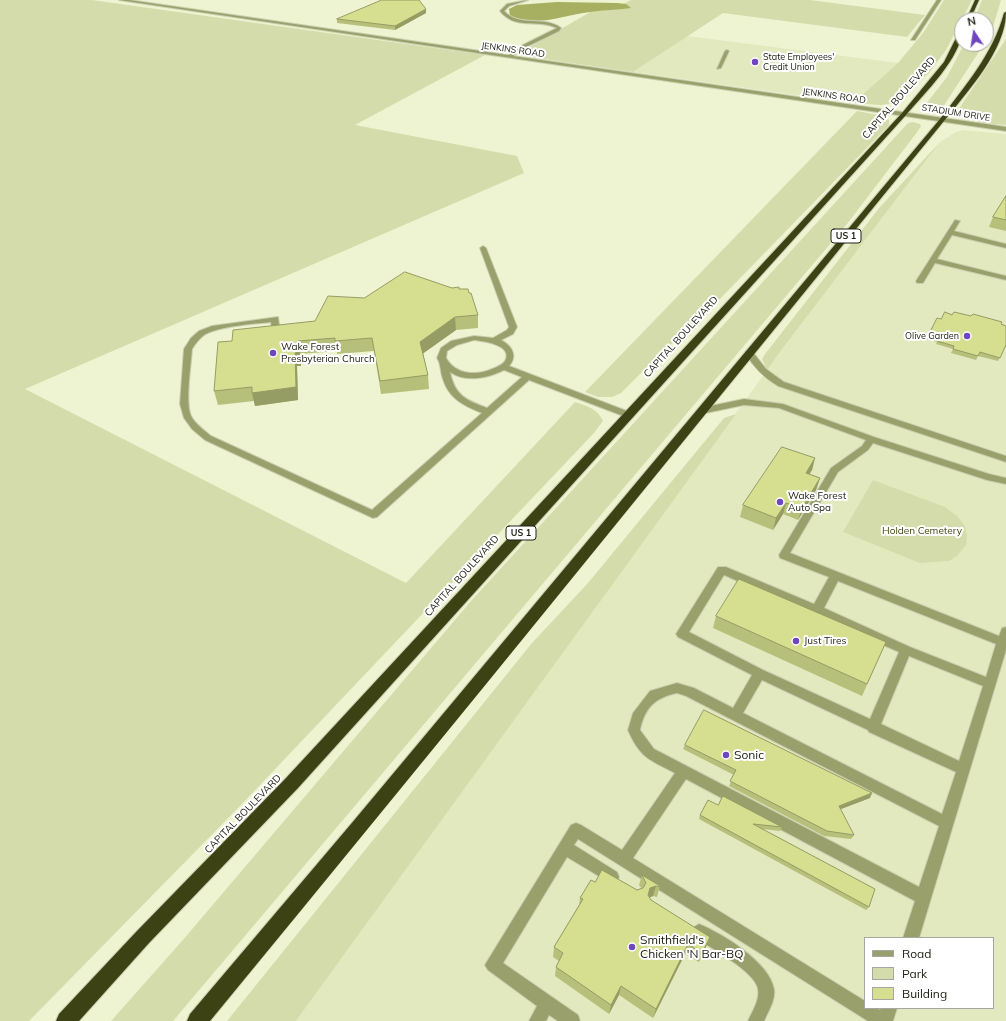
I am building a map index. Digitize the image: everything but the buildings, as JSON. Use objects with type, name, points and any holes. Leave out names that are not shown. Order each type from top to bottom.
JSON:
[{"type":"highway","points":[[972,12],[977,0]]},
{"type":"highway","name":"US 1","points":[[196,1021],[357,830],[701,410],[750,353],[942,120],[971,82],[1005,26],[1006,13]]},
{"type":"highway","name":"CAPITAL BOULEVARD","points":[[66,1021],[143,937],[292,783],[904,114],[947,63],[954,49]]},
{"type":"street","name":"JENKINS ROAD","points":[[121,0],[904,114]]},
{"type":"street","points":[[509,57],[513,53],[558,30],[559,28],[551,24],[518,21],[505,16],[502,11],[508,6],[526,0]]},
{"type":"street","points":[[913,39],[939,0]]},
{"type":"street","points":[[719,68],[727,51]]},
{"type":"street","name":"STADIUM DRIVE","points":[[904,114],[1006,129]]},
{"type":"street","points":[[920,281],[957,221]]},
{"type":"street","points":[[950,232],[1006,246]]},
{"type":"street","points":[[483,248],[512,327],[510,332],[494,341]]},
{"type":"street","points":[[933,260],[1006,278]]},
{"type":"street","points":[[276,332],[275,319],[216,328],[202,333],[194,340],[188,349],[184,404],[187,416],[195,427],[208,438],[374,515],[528,376]]},
{"type":"street","points":[[444,365],[451,371],[461,374],[472,376],[485,375],[496,372],[509,362],[510,355],[508,350],[502,344],[494,341],[474,338],[454,342],[442,352],[441,359],[444,365],[449,388],[454,395],[462,401],[488,412]]},
{"type":"street","points":[[750,353],[757,367],[766,375],[781,384],[1006,459]]},
{"type":"street","points":[[504,367],[629,415]]},
{"type":"street","points":[[701,410],[744,402],[780,406],[871,439],[987,477],[1006,480]]},
{"type":"street","points":[[871,439],[865,448],[834,470],[784,555],[1004,636],[910,937]]},
{"type":"street","points":[[963,769],[759,673],[682,634],[722,570],[906,650],[989,683]]},
{"type":"street","points":[[817,610],[835,575]]},
{"type":"street","points":[[874,728],[906,650]]},
{"type":"street","points":[[736,715],[759,673]]},
{"type":"street","points":[[923,897],[649,753],[638,739],[634,730],[637,717],[654,695],[677,688],[690,692],[946,823]]},
{"type":"street","points":[[624,859],[684,771]]},
{"type":"street","points":[[572,1021],[493,965],[576,830],[864,1009]]},
{"type":"street","points":[[566,848],[623,884]]},
{"type":"street","points":[[687,925],[740,959],[761,977],[766,988],[765,999],[756,1021]]},
{"type":"street","points":[[537,1021],[547,1003]]},
{"type":"street","points":[[865,1009],[884,1021],[889,1009]]},
{"type":"shaded area","points":[[557,2],[617,3],[626,4],[631,8],[590,12],[539,21],[529,21],[510,16],[509,9],[517,5]]},
{"type":"shaded area","points":[[687,36],[898,63],[853,103],[633,72]]},
{"type":"shaded area","points":[[963,130],[1006,134],[1006,1021],[296,1021],[783,348],[940,142],[956,132]]},
{"type":"green space","points":[[0,0],[92,0],[485,55],[355,125],[517,156],[524,173],[25,389],[406,583],[575,402],[595,411],[603,421],[594,433],[242,804],[29,1021],[0,1021]]},
{"type":"green space","points":[[631,0],[810,0],[925,15],[907,37],[723,13],[633,72],[516,55],[592,11],[621,9],[626,4],[623,4]]},
{"type":"green space","points":[[944,0],[972,0],[966,12],[954,12],[954,35],[946,50],[929,73],[897,103],[881,105],[853,103],[898,63],[923,33]]},
{"type":"green space","points":[[982,0],[1001,0],[994,23],[994,12],[977,12]]},
{"type":"green space","points":[[1006,39],[1006,125],[980,122],[968,118],[958,111]]},
{"type":"green space","points":[[960,52],[979,52],[941,110],[931,112],[923,110],[922,109],[947,77]]},
{"type":"green space","points":[[857,111],[883,116],[889,120],[889,125],[716,303],[657,357],[621,393],[612,397],[598,397],[585,392]]},
{"type":"green space","points":[[913,122],[920,124],[921,126],[918,131],[847,224],[173,1021],[111,1021],[182,941],[471,601],[908,123]]},
{"type":"green space","points":[[940,142],[767,370],[762,359],[765,354],[880,207]]},
{"type":"green space","points":[[736,414],[296,1021],[227,1021],[532,643],[588,583],[724,418]]},
{"type":"green space","name":"Holden Cemetery","points":[[873,480],[945,507],[957,516],[965,526],[967,535],[966,545],[957,556],[949,561],[920,563],[843,532]]},
{"type":"place","name":"State Employees' Credit Union","points":[[755,62]]},
{"type":"place","name":"Olive Garden","points":[[967,336]]},
{"type":"place","name":"Wake Forest Presbyterian Church","points":[[273,353]]},
{"type":"place","name":"Wake Forest Auto Spa","points":[[780,502]]},
{"type":"place","name":"Just Tires","points":[[796,641]]},
{"type":"place","name":"Sonic","points":[[726,755]]},
{"type":"place","name":"Smithfield's Chicken 'N Bar-BQ","points":[[632,947]]}]
